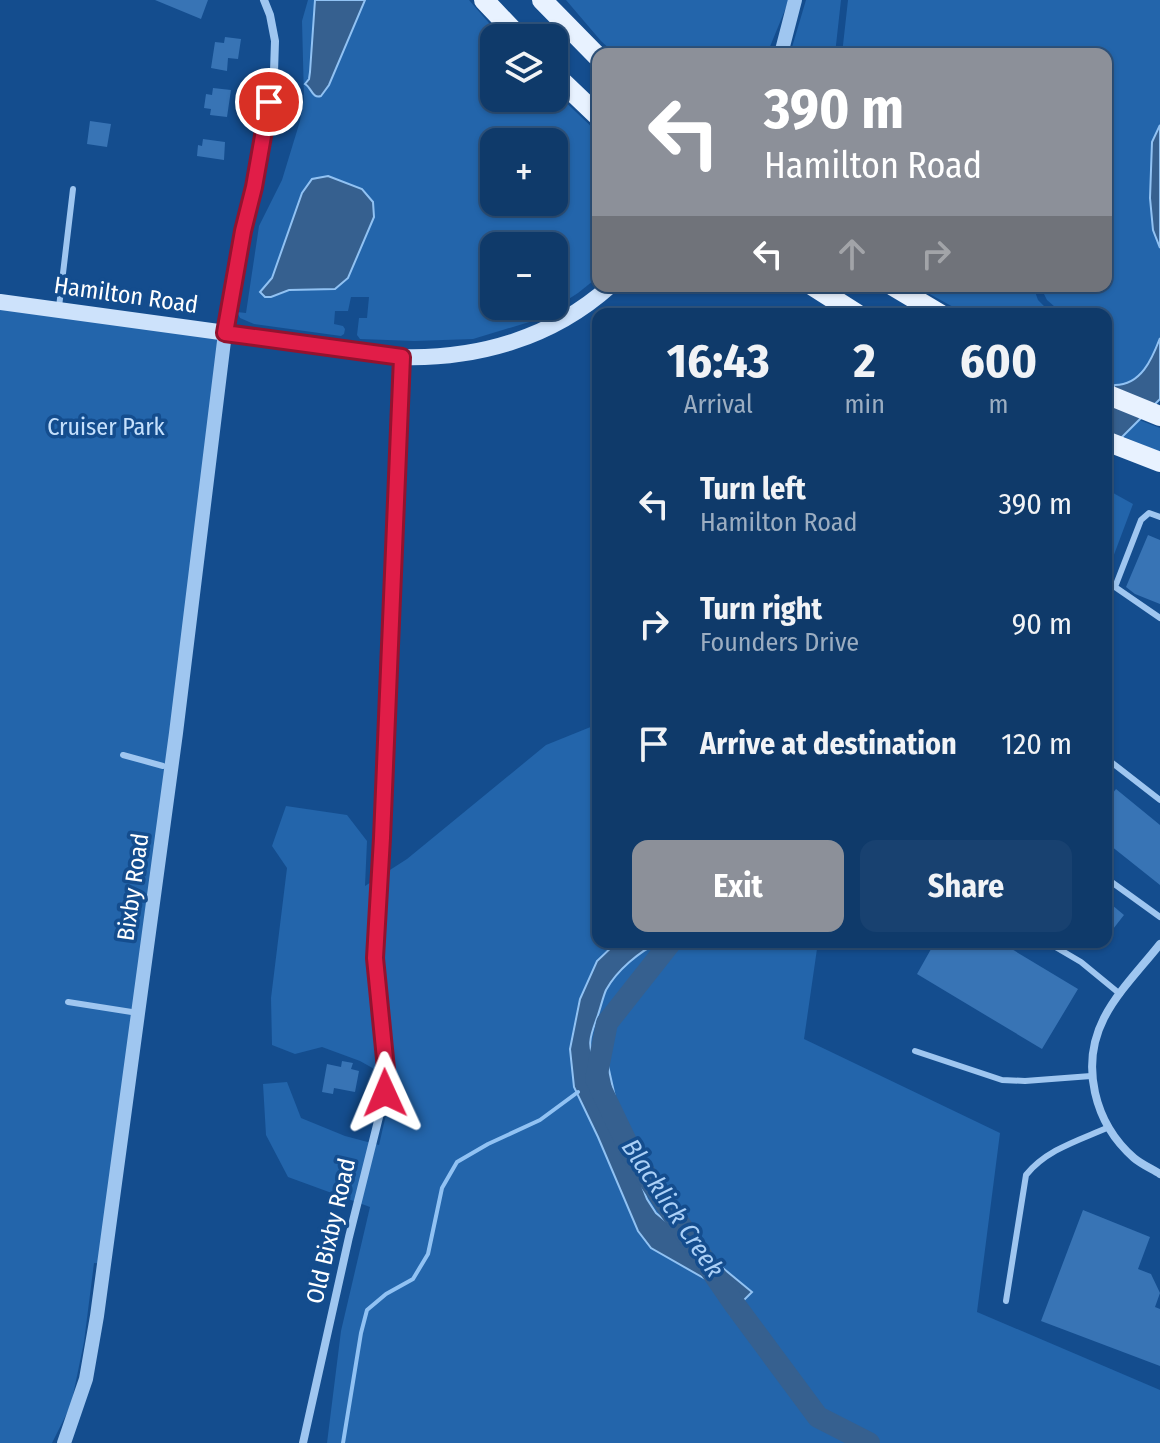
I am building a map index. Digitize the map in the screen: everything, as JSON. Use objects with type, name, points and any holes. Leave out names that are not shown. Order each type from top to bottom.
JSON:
[{"type":"main road","points":[[484,0],[507,24]]},
{"type":"main road","points":[[542,0],[592,51]]},
{"type":"main road","points":[[568,87],[592,110]]},
{"type":"main road","name":"Hamilton Road","points":[[0,302],[402,357],[448,356],[498,347],[564,320],[603,292]]},
{"type":"main road","points":[[822,292],[848,308]]},
{"type":"main road","points":[[903,292],[930,308]]},
{"type":"main road","points":[[1112,396],[1160,416]]},
{"type":"main road","points":[[1112,443],[1152,459]]},
{"type":"street","points":[[225,333],[274,72],[275,41],[264,0]]},
{"type":"street","points":[[783,48],[795,0]]},
{"type":"street","name":"Bixby Road","points":[[64,1443],[86,1379],[92,1347],[176,733],[225,333]]},
{"type":"street","name":"Old Bixby Road","points":[[303,1443],[385,1093],[386,1069],[375,958],[402,357]]},
{"type":"street","points":[[1160,944],[1104,1018],[1096,1036],[1091,1076],[1097,1104],[1109,1127],[1134,1158],[1160,1174]]},
{"type":"lane","points":[[58,310],[73,189]]},
{"type":"lane","points":[[1160,517],[1149,513],[1141,520],[1115,587],[1160,618]]},
{"type":"lane","points":[[123,755],[163,766]]},
{"type":"lane","points":[[1112,763],[1160,800]]},
{"type":"lane","points":[[1112,882],[1160,917]]},
{"type":"lane","points":[[1057,948],[1081,962],[1120,994]]},
{"type":"lane","points":[[68,1002],[138,1013]]},
{"type":"lane","points":[[915,1051],[1002,1080],[1091,1076]]},
{"type":"lane","points":[[1006,1301],[1026,1175],[1048,1153],[1109,1127]]},
{"type":"green space","points":[[308,0],[315,0],[310,72],[305,84],[312,92],[329,85],[365,0],[469,0],[490,24],[480,24],[480,112],[568,112],[568,104],[592,127],[592,282],[568,299],[568,232],[480,232],[480,320],[536,320],[473,339],[360,339],[357,335],[359,318],[367,318],[369,297],[351,297],[348,311],[335,311],[334,324],[345,329],[341,336],[254,324],[240,318],[237,312],[246,313],[259,226],[282,180],[304,99],[302,21]],"holes":[[[315,178],[334,178],[362,189],[373,202],[374,217],[348,278],[327,290],[289,290],[279,295],[268,284],[302,193]]]},
{"type":"green space","points":[[566,0],[789,0],[769,48],[609,48]]},
{"type":"green space","points":[[806,0],[841,0],[836,48],[792,48]]},
{"type":"green space","points":[[848,0],[1160,0],[1160,125],[1152,142],[1150,198],[1153,229],[1160,248],[1160,338],[1142,374],[1125,385],[1112,384],[1112,308],[1056,308],[1043,292],[1112,292],[1112,48],[843,48]]},
{"type":"green space","points":[[926,292],[1035,292],[1046,308],[955,308]]},
{"type":"green space","name":"Cruiser Park","points":[[0,302],[225,333],[104,1264],[94,1263],[84,1342],[71,1405],[52,1443],[0,1443]]},
{"type":"green space","points":[[1139,420],[1160,428],[1160,452],[1124,437]]},
{"type":"green space","points":[[1112,492],[1133,504],[1112,560]]},
{"type":"green space","points":[[592,726],[592,948],[817,948],[804,1039],[1000,1133],[977,1312],[1160,1390],[1160,1443],[327,1443],[341,1331],[370,1207],[288,1177],[266,1135],[263,1084],[287,1082],[301,1118],[345,1136],[379,1145],[394,1080],[360,1061],[322,1047],[295,1054],[272,1045],[271,998],[287,868],[272,846],[286,806],[347,815],[367,841],[365,886],[407,859],[546,745]]},
{"type":"shaded area","points":[[315,0],[365,0],[329,85],[318,97],[305,84],[310,72]]},
{"type":"shaded area","points":[[1160,125],[1160,248],[1153,230],[1150,198],[1152,142]]},
{"type":"shaded area","points":[[328,176],[362,189],[373,202],[374,217],[348,278],[335,289],[289,290],[265,297],[260,292],[272,278],[302,193],[312,179]]},
{"type":"shaded area","points":[[1160,338],[1160,399],[1112,447],[1112,388],[1132,381],[1149,362]]},
{"type":"shaded area","points":[[611,948],[649,948],[629,962],[606,990],[592,1033],[591,1051],[598,1063],[607,1061],[625,1142],[647,1199],[656,1213],[752,1292],[730,1314],[707,1280],[651,1248],[638,1231],[574,1087],[570,1049],[580,999],[597,961]]},
{"type":"building","points":[[155,0],[208,0],[201,19]]},
{"type":"building","points":[[225,37],[241,39],[238,59],[228,58],[227,71],[211,68],[215,42],[224,43]]},
{"type":"building","points":[[213,88],[231,90],[227,117],[210,115],[211,109],[204,108],[206,94],[212,95]]},
{"type":"building","points":[[90,121],[111,124],[107,147],[87,144]]},
{"type":"building","points":[[203,139],[225,142],[224,160],[197,156],[198,145],[202,146]]},
{"type":"building","points":[[1148,535],[1160,540],[1160,604],[1126,587]]},
{"type":"building","points":[[1116,789],[1160,825],[1160,885],[1112,847],[1112,794]]},
{"type":"building","points":[[1112,905],[1124,915],[1112,930]]},
{"type":"building","points":[[932,948],[1010,948],[1078,989],[1042,1049],[917,974]]},
{"type":"building","points":[[342,1061],[353,1063],[351,1069],[359,1071],[355,1092],[334,1088],[333,1094],[322,1092],[327,1064],[341,1067]]},
{"type":"building","points":[[1083,1210],[1150,1237],[1138,1269],[1151,1274],[1160,1293],[1155,1307],[1160,1309],[1160,1366],[1041,1321]]},
{"type":"waterway","name":"Blacklick Creek","points":[[666,948],[607,1023],[596,1079],[633,1156],[735,1305],[818,1417],[869,1443]]},
{"type":"waterway","points":[[343,1443],[367,1310],[386,1294],[413,1279],[428,1254],[442,1188],[457,1162],[540,1120],[578,1092]]},
{"type":"route","points":[[269,102],[225,333],[402,357],[375,958],[386,1069],[385,1093]]}]
